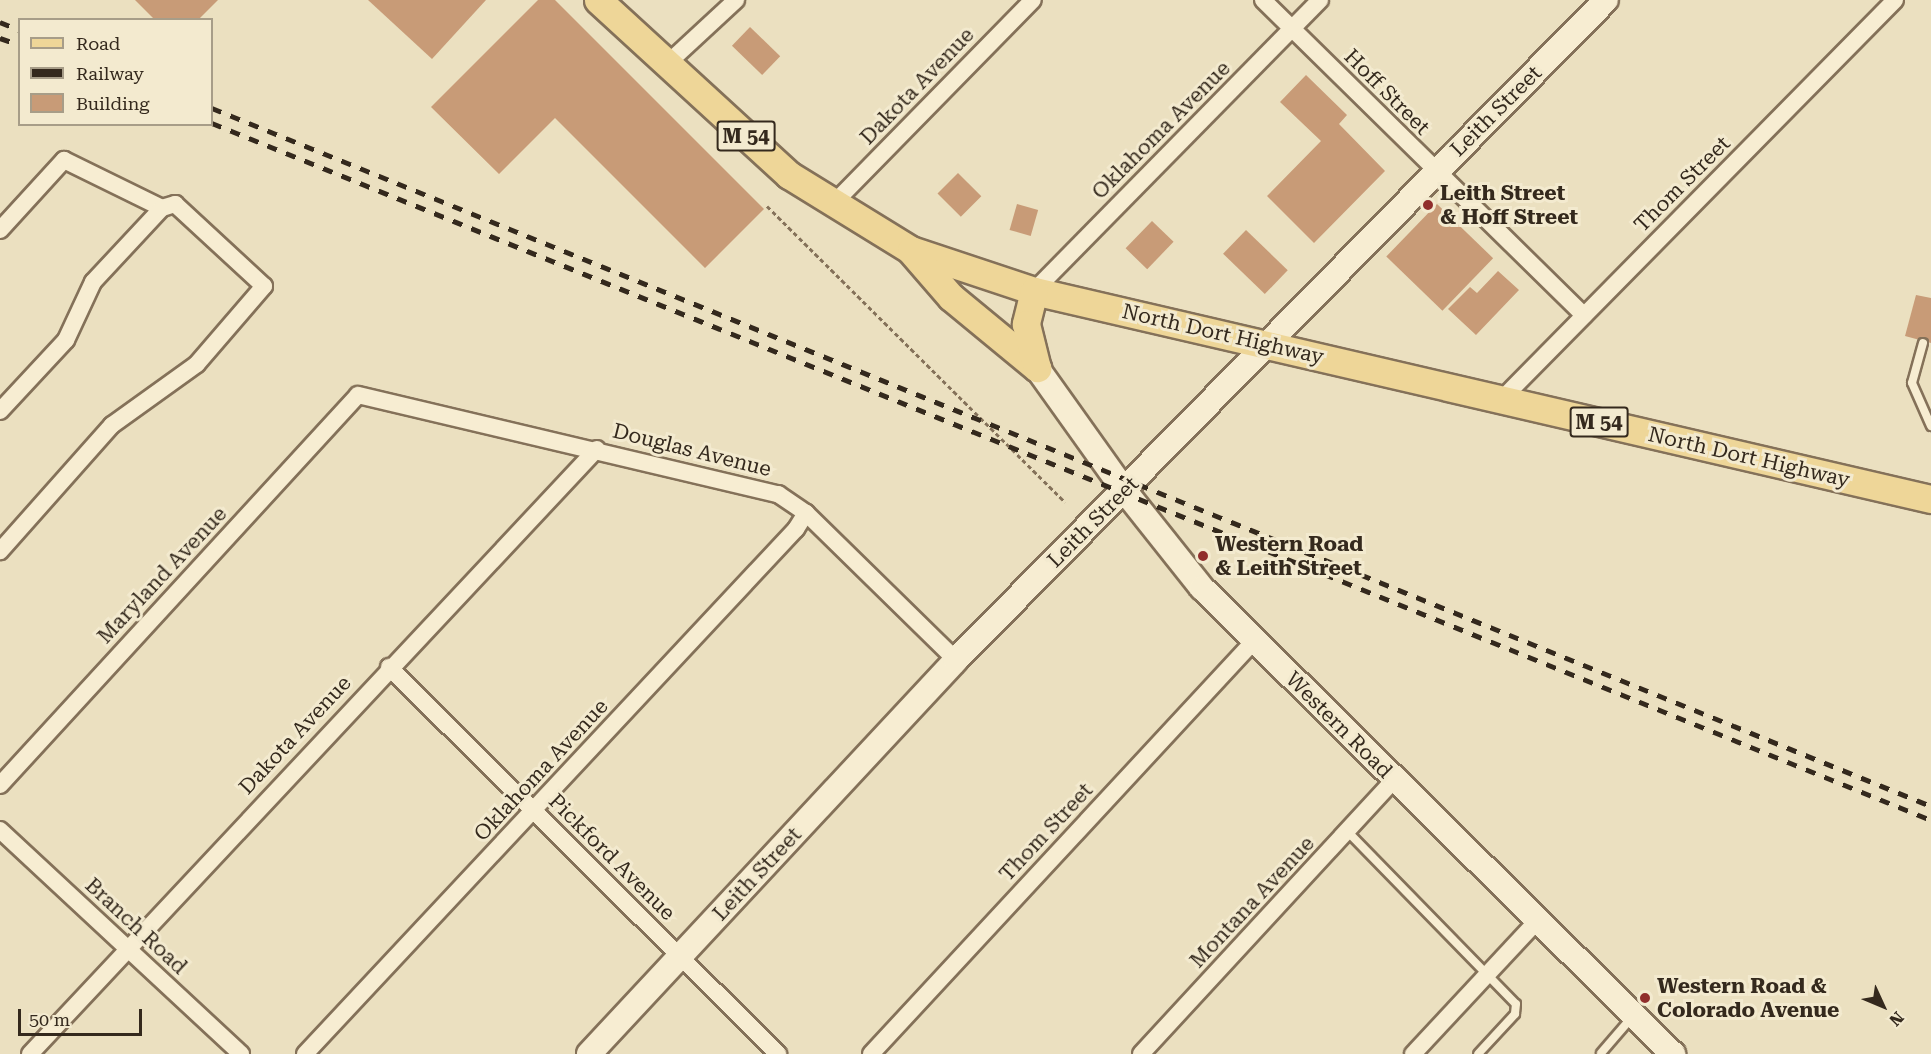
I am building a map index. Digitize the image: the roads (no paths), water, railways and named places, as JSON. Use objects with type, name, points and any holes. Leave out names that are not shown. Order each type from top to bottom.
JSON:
[{"type":"main road","name":"North Dort Highway","points":[[598,0],[789,175],[911,250],[1034,291],[1268,343],[1931,499]]},
{"type":"main road","points":[[911,250],[951,297],[1037,368]]},
{"type":"main road","points":[[1034,291],[1026,324],[1037,368]]},
{"type":"street","points":[[668,64],[736,0]]},
{"type":"street","name":"Dakota Avenue","points":[[834,203],[1033,0]]},
{"type":"street","name":"Hoff Street","points":[[1263,0],[1436,173],[1584,315]]},
{"type":"street","name":"Oklahoma Avenue","points":[[1034,291],[1320,0]]},
{"type":"street","name":"Leith Street","points":[[589,1054],[956,660],[1606,0]]},
{"type":"street","name":"Thom Street","points":[[1502,399],[1895,0]]},
{"type":"street","points":[[0,230],[64,160],[162,208]]},
{"type":"street","points":[[0,411],[66,340],[93,282],[162,208],[175,204],[264,286],[196,364],[112,425],[0,551]]},
{"type":"street","name":"Western Road","points":[[1037,368],[1124,490],[1185,568],[1254,641],[1672,1054]]},
{"type":"street","name":"Douglas Avenue","points":[[358,395],[597,449],[778,494],[806,513],[956,660]]},
{"type":"street","name":"Maryland Avenue","points":[[0,784],[358,395]]},
{"type":"street","name":"Dakota Avenue","points":[[30,1054],[389,667],[597,449]]},
{"type":"street","name":"Oklahoma Avenue","points":[[305,1054],[796,529],[806,513]]},
{"type":"street","name":"Thom Street","points":[[871,1054],[1254,641]]},
{"type":"street","name":"Pickford Avenue","points":[[389,667],[778,1054]]},
{"type":"street","name":"Montana Avenue","points":[[1142,1054],[1394,780]]},
{"type":"street","name":"Branch Road","points":[[0,830],[241,1054]]},
{"type":"street","points":[[1420,1052],[1537,921]]},
{"type":"lane","points":[[1923,343],[1912,383],[1931,426]]},
{"type":"lane","points":[[1348,832],[1489,974],[1517,1008],[1478,1054]]},
{"type":"lane","points":[[1601,1053],[1633,1016]]},
{"type":"railway","points":[[0,22],[18,29]]},
{"type":"railway","points":[[0,38],[18,44]]},
{"type":"railway","points":[[213,108],[1931,806]]},
{"type":"railway","points":[[213,123],[1931,820]]},
{"type":"place","name":"Leith Street & Hoff Street","points":[[1428,205]]},
{"type":"place","name":"Western Road & Leith Street","points":[[1203,556]]},
{"type":"place","name":"Western Road & Colorado Avenue","points":[[1645,998]]}]
